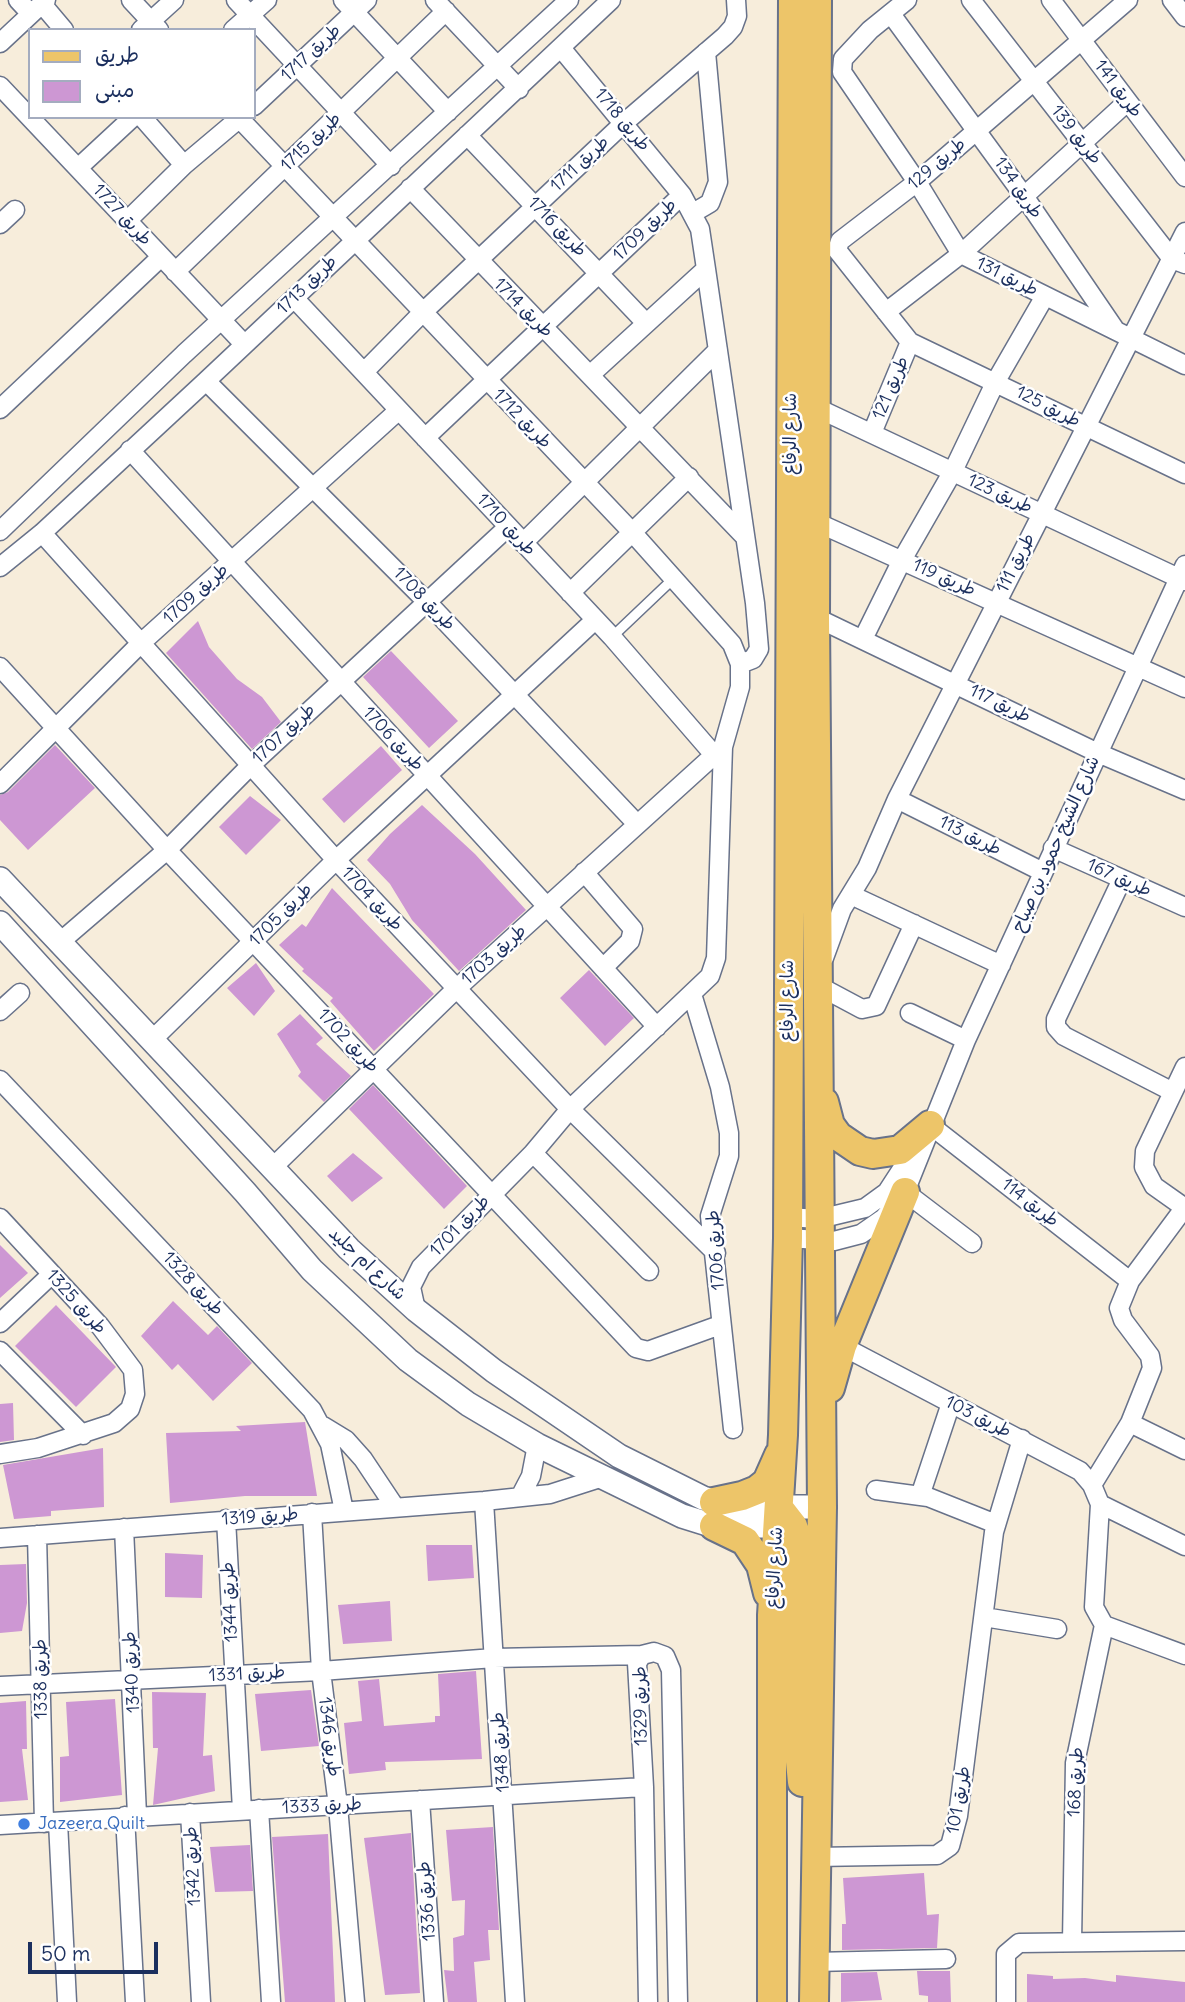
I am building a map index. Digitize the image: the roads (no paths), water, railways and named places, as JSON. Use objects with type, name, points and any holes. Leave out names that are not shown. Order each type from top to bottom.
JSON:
[{"type":"main road","name":"شارع الرفاع","points":[[772,2002],[772,1615],[783,1520],[788,1228],[793,0]]},
{"type":"main road","name":"شارع الرفاع","points":[[814,2002],[822,1513],[815,617],[817,0]]},
{"type":"main road","points":[[817,1077],[830,1125],[848,1145],[860,1151],[873,1154],[900,1150],[930,1125]]},
{"type":"main road","points":[[822,1414],[842,1346],[905,1192]]},
{"type":"main road","points":[[772,1615],[761,1565],[745,1541],[714,1514],[766,1482],[778,1461],[783,1435]]},
{"type":"main road","points":[[783,1520],[797,1542],[797,1731],[801,1776],[815,1849]]},
{"type":"street","points":[[18,0],[40,6],[62,28]]},
{"type":"street","points":[[131,0],[150,27],[174,0]]},
{"type":"street","points":[[236,0],[391,166]]},
{"type":"street","points":[[235,28],[267,0]]},
{"type":"street","name":"طريق 1713","points":[[0,531],[569,0]]},
{"type":"street","name":"طريق 1713","points":[[0,567],[42,533],[206,381],[611,0]]},
{"type":"street","points":[[891,14],[907,0]]},
{"type":"street","name":"طريق 139","points":[[971,0],[1178,262]]},
{"type":"street","name":"طريق 141","points":[[1051,0],[1185,177]]},
{"type":"street","name":"طريق 129","points":[[911,342],[837,250],[840,241],[917,182],[1128,0]]},
{"type":"street","points":[[1172,0],[1185,17]]},
{"type":"street","points":[[440,3],[519,89]]},
{"type":"street","name":"طريق 1715","points":[[175,272],[398,58],[440,3]]},
{"type":"street","points":[[355,4],[398,58],[448,112]]},
{"type":"street","name":"طريق 1717","points":[[256,104],[298,66],[355,4]]},
{"type":"street","points":[[0,43],[40,6]]},
{"type":"street","name":"طريق 1711","points":[[363,372],[625,122],[733,27],[736,8]]},
{"type":"street","name":"طريق 131","points":[[891,14],[870,30],[843,59],[842,72],[848,86],[917,182],[961,254],[1185,365]]},
{"type":"street","name":"طريق 134","points":[[891,14],[1123,335]]},
{"type":"street","name":"طريق 1718","points":[[561,48],[625,122],[682,195],[700,229],[759,649],[753,659],[740,664]]},
{"type":"street","points":[[693,214],[710,203],[718,182],[706,52]]},
{"type":"street","name":"طريق 1727","points":[[0,86],[28,111]]},
{"type":"street","points":[[886,312],[961,254],[1128,102]]},
{"type":"street","points":[[78,168],[131,119]]},
{"type":"street","points":[[144,119],[184,165]]},
{"type":"street","points":[[127,221],[184,165],[239,119]]},
{"type":"street","name":"طريق 1712","points":[[241,119],[283,168],[583,484],[632,532],[732,645],[740,664]]},
{"type":"street","name":"طريق 1727","points":[[39,121],[78,168],[244,344]]},
{"type":"street","name":"طريق 1716","points":[[467,135],[645,322]]},
{"type":"street","name":"طريق 1714","points":[[410,188],[477,261],[745,537]]},
{"type":"street","name":"طريق 1709","points":[[425,438],[487,383],[682,195]]},
{"type":"street","points":[[0,224],[15,210]]},
{"type":"street","name":"طريق 111","points":[[818,981],[842,909],[867,868],[897,799],[1086,426],[1123,335],[1178,262],[1185,232]]},
{"type":"street","points":[[0,409],[161,257]]},
{"type":"street","points":[[590,375],[706,268]]},
{"type":"street","points":[[863,639],[902,560],[953,471],[996,381],[1045,296]]},
{"type":"street","name":"طريق 1710","points":[[294,298],[719,752]]},
{"type":"street","name":"طريق 125","points":[[911,342],[1185,474]]},
{"type":"street","name":"طريق 121","points":[[872,433],[911,342]]},
{"type":"street","points":[[523,543],[639,425],[718,350]]},
{"type":"street","name":"طريق 1708","points":[[206,381],[428,602],[636,823]]},
{"type":"street","name":"طريق 123","points":[[815,407],[1042,513],[1183,575]]},
{"type":"street","name":"طريق 1709","points":[[0,784],[56,731],[141,643],[399,410]]},
{"type":"street","name":"طريق 1706","points":[[130,450],[657,1027]]},
{"type":"street","points":[[570,593],[689,477]]},
{"type":"street","name":"طريق 119","points":[[816,522],[997,601],[1185,688]]},
{"type":"street","name":"طريق 1707","points":[[60,942],[167,850],[251,765],[508,527]]},
{"type":"street","name":"طريق 1704","points":[[42,533],[336,860],[456,989],[570,1109],[716,1253]]},
{"type":"street","name":"شارع الشيخ حمود بن صباح","points":[[820,1229],[834,1241],[861,1234],[884,1218],[905,1192],[966,1040],[1138,665],[1183,575]]},
{"type":"street","name":"طريق 117","points":[[815,617],[1098,753],[1185,790]]},
{"type":"street","name":"طريق 1705","points":[[153,1039],[336,860],[595,620]]},
{"type":"street","points":[[719,752],[740,687],[740,664]]},
{"type":"street","name":"طريق 1702","points":[[0,667],[167,850],[636,1348],[648,1351],[720,1325]]},
{"type":"street","name":"طريق 1703","points":[[271,1169],[456,989],[636,823],[719,752]]},
{"type":"street","name":"طريق 1701","points":[[416,1310],[411,1287],[414,1276],[490,1194],[533,1153],[570,1109],[710,976],[716,958],[719,752]]},
{"type":"street","name":"طريق 113","points":[[897,799],[1043,872]]},
{"type":"street","name":"طريق 167","points":[[1053,848],[1185,907]]},
{"type":"street","points":[[584,872],[633,929],[630,942],[603,968]]},
{"type":"street","name":"شارع ام جليد","points":[[0,879],[153,1039],[271,1169],[349,1249],[416,1310],[494,1371],[570,1425],[668,1482],[714,1514]]},
{"type":"street","points":[[1122,879],[1056,1019],[1056,1027],[1064,1036],[1173,1092]]},
{"type":"street","points":[[850,895],[1001,965]]},
{"type":"street","name":"شارع ام جليد","points":[[0,923],[245,1192],[312,1270],[408,1360],[468,1404],[537,1445],[682,1516],[714,1514],[783,1520],[822,1513]]},
{"type":"street","points":[[818,981],[862,1009],[877,1006],[914,924]]},
{"type":"street","points":[[0,1011],[20,993]]},
{"type":"street","name":"طريق 1706","points":[[692,994],[720,1087],[729,1133],[729,1156],[710,1216],[733,1429]]},
{"type":"street","points":[[910,1013],[966,1040]]},
{"type":"street","points":[[1092,1485],[1130,1423],[1152,1368],[1150,1356],[1123,1320],[1119,1308],[1130,1281],[1185,1208],[1154,1186],[1144,1167],[1145,1151],[1185,1067]]},
{"type":"street","name":"طريق 1328","points":[[0,1080],[312,1410],[323,1426],[330,1444],[344,1511]]},
{"type":"street","name":"شارع الشيخ حمود بن صباح","points":[[788,1228],[820,1229],[878,1200],[887,1192],[930,1125]]},
{"type":"street","name":"طريق 114","points":[[930,1125],[1130,1281]]},
{"type":"street","points":[[533,1153],[649,1272]]},
{"type":"street","points":[[905,1192],[972,1243]]},
{"type":"street","name":"طريق 1325","points":[[0,1217],[100,1326],[133,1370],[135,1394],[130,1409],[114,1423],[83,1435]]},
{"type":"street","points":[[0,1323],[52,1274]]},
{"type":"street","name":"طريق 103","points":[[842,1346],[1080,1471],[1092,1485],[1100,1504]]},
{"type":"street","points":[[0,1351],[83,1435],[38,1448],[0,1454]]},
{"type":"street","points":[[920,1496],[951,1404]]},
{"type":"street","points":[[1130,1423],[1185,1450]]},
{"type":"street","points":[[323,1426],[346,1440],[363,1459],[395,1507]]},
{"type":"street","name":"طريق 101","points":[[815,1849],[920,1856],[937,1855],[950,1846],[958,1816],[996,1524],[1021,1439]]},
{"type":"street","points":[[520,1497],[531,1476],[537,1445]]},
{"type":"street","name":"طريق 1319","points":[[0,1538],[226,1519],[484,1502],[568,1490],[603,1477]]},
{"type":"street","points":[[876,1490],[920,1496],[996,1524]]},
{"type":"street","name":"طريق 1348","points":[[484,1502],[505,1796],[515,2002]]},
{"type":"street","points":[[1185,1546],[1100,1504],[1094,1607],[1104,1625],[1185,1656]]},
{"type":"street","name":"طريق 1346","points":[[312,1513],[321,1671],[338,1806],[355,2002]]},
{"type":"street","name":"طريق 1344","points":[[226,1519],[234,1675],[271,2002]]},
{"type":"street","name":"طريق 1340","points":[[124,1528],[133,1680],[135,2002]]},
{"type":"street","name":"طريق 1338","points":[[37,1535],[42,1684],[67,2002]]},
{"type":"street","points":[[984,1617],[1057,1629]]},
{"type":"street","name":"طريق 168","points":[[1072,1942],[1076,1754],[1104,1625]]},
{"type":"street","name":"طريق 1329","points":[[648,2002],[644,1787],[636,1663],[642,1655],[654,1652],[665,1656],[671,1670],[678,2002]]},
{"type":"street","name":"طريق 1331","points":[[0,1685],[321,1671],[494,1658],[642,1655]]},
{"type":"street","name":"طريق 1333","points":[[0,1825],[644,1787]]},
{"type":"street","name":"طريق 1336","points":[[421,1800],[434,2002]]},
{"type":"street","name":"طريق 1342","points":[[190,1813],[201,2002]]},
{"type":"street","points":[[1006,2002],[1006,1954],[1011,1947],[1019,1943],[1185,1941]]},
{"type":"street","points":[[814,1962],[946,1959]]},
{"type":"lane","points":[[612,637],[672,580]]},
{"type":"place","name":"Jazeera Quilt","points":[[24,1824]]}]
